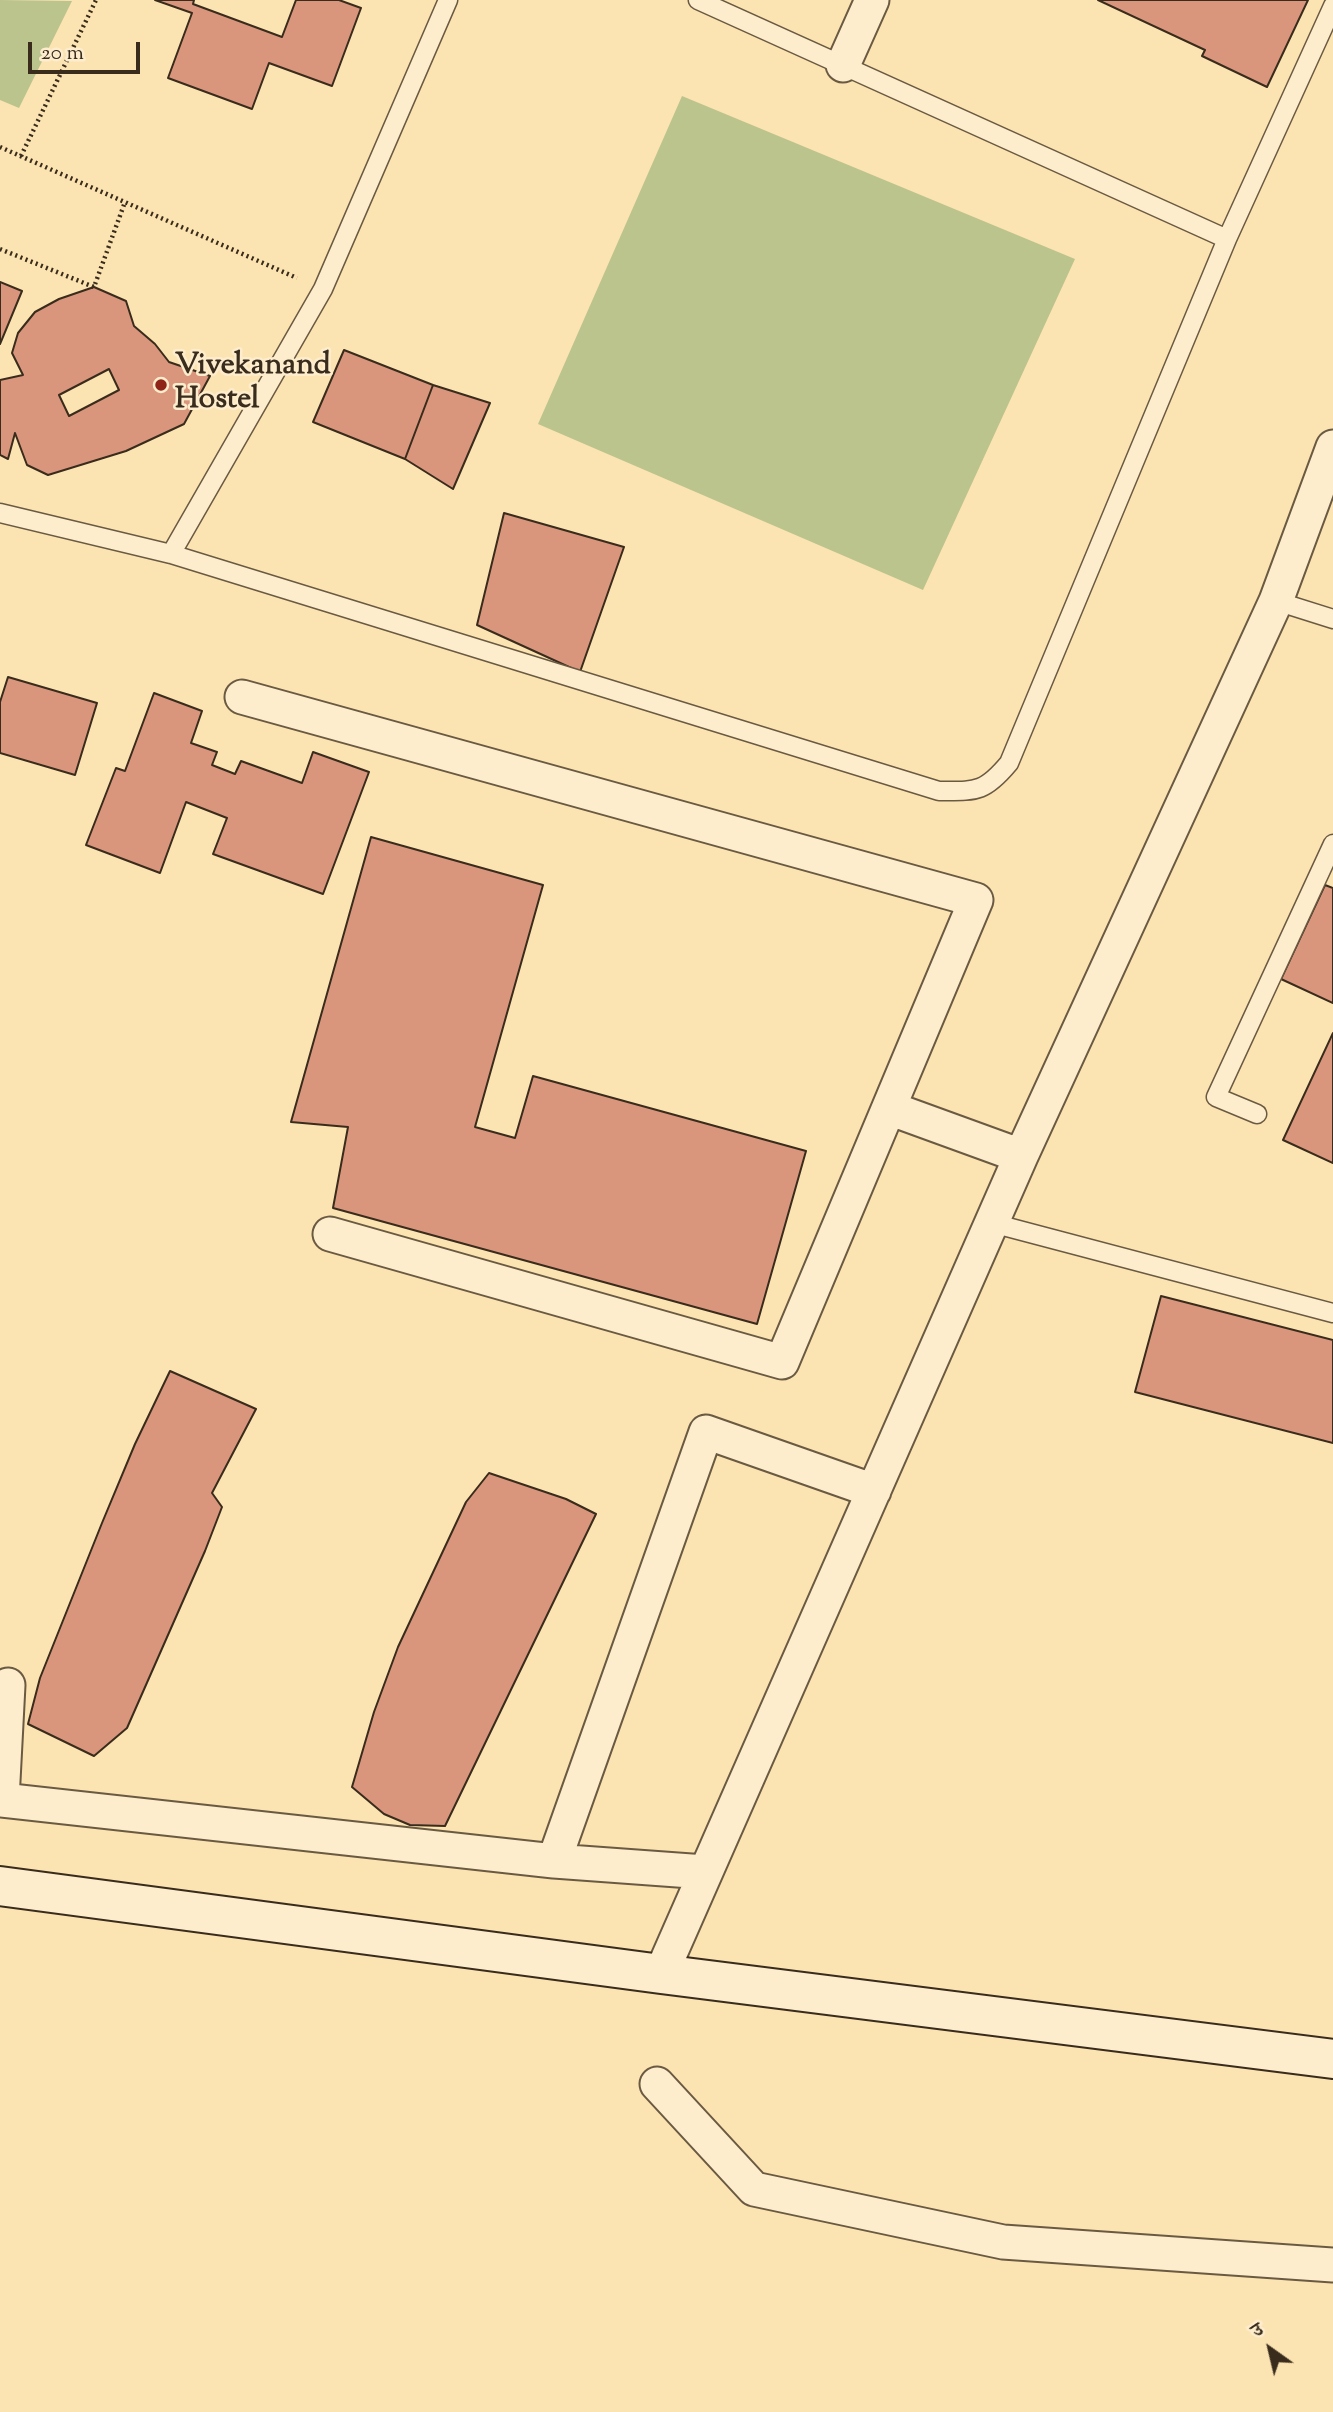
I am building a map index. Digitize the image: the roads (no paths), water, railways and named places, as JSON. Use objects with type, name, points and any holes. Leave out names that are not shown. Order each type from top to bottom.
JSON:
[{"type":"street","points":[[843,65],[872,0]]},
{"type":"street","points":[[661,1974],[1021,1156],[1276,601],[1333,446]]},
{"type":"street","points":[[242,697],[976,900],[782,1362],[330,1234]]},
{"type":"street","points":[[889,1108],[1021,1156]]},
{"type":"street","points":[[554,1861],[706,1432],[874,1491]]},
{"type":"street","points":[[8,1685],[2,1800],[554,1861],[705,1872]]},
{"type":"street","points":[[0,1886],[661,1974],[1333,2059]]},
{"type":"street","points":[[657,2084],[754,2189],[1003,2242],[1333,2265]]},
{"type":"lane","points":[[171,554],[323,289],[448,0]]},
{"type":"lane","points":[[698,0],[1227,239]]},
{"type":"lane","points":[[0,513],[171,554],[939,791],[976,791],[995,780],[1010,763],[1227,239],[1333,6]]},
{"type":"lane","points":[[1276,601],[1333,619]]},
{"type":"lane","points":[[1257,1114],[1216,1097],[1333,844]]},
{"type":"lane","points":[[992,1223],[1333,1313]]},
{"type":"place","name":"Vivekanand Hostel","points":[[161,385]]}]
